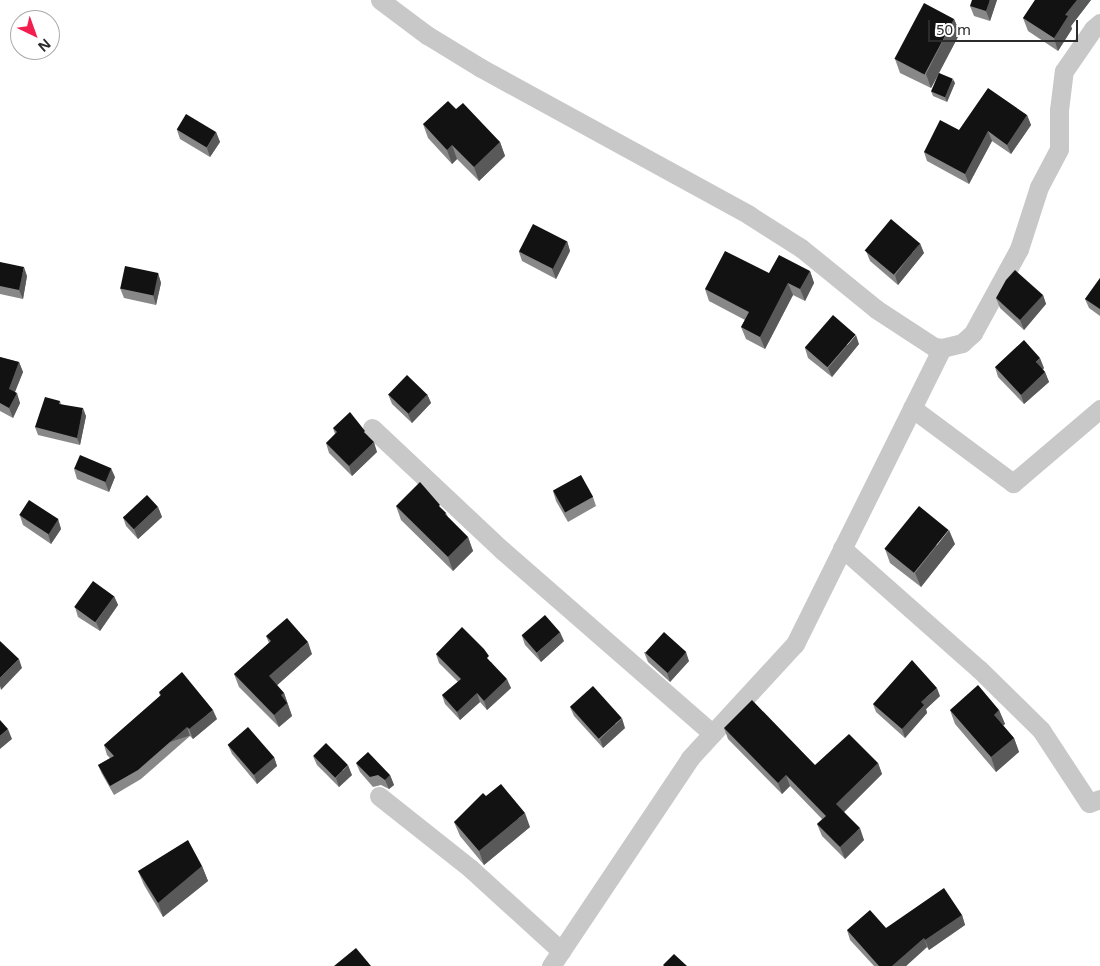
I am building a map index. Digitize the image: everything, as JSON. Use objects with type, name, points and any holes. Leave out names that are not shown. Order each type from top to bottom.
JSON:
[{"type":"street","points":[[380,0],[427,35],[481,68],[749,215],[800,248],[876,309],[934,347],[942,348],[962,343],[973,333],[1019,249],[1039,187],[1059,149],[1059,110],[1064,71],[1093,29],[1100,23]]},
{"type":"street","points":[[379,796],[471,869],[556,958],[690,758],[795,644],[942,348]]},
{"type":"street","points":[[912,408],[1013,484],[1100,409]]},
{"type":"street","points":[[372,428],[502,550],[712,733]]},
{"type":"street","points":[[842,548],[979,669],[1041,730],[1089,803],[1100,799]]},
{"type":"building","points":[[972,0],[990,0],[986,11],[970,6]]},
{"type":"building","points":[[1035,0],[1077,0],[1065,15],[1068,16],[1054,38],[1023,18]]},
{"type":"building","points":[[924,3],[954,19],[924,75],[894,59]]},
{"type":"building","points":[[939,73],[953,79],[945,97],[931,91]]},
{"type":"building","points":[[988,88],[1027,115],[1007,145],[988,131],[965,174],[924,152],[940,120],[959,130]]},
{"type":"building","points":[[448,101],[456,109],[463,103],[500,142],[474,167],[452,145],[447,150],[423,124]]},
{"type":"building","points":[[186,114],[216,132],[207,147],[177,129]]},
{"type":"building","points":[[891,219],[920,243],[894,275],[865,250]]},
{"type":"building","points":[[533,224],[567,241],[553,269],[519,252]]},
{"type":"building","points":[[725,251],[769,273],[779,255],[810,271],[800,289],[788,283],[760,337],[741,327],[749,312],[705,289]]},
{"type":"building","points":[[0,262],[24,267],[19,290],[0,286]]},
{"type":"building","points":[[125,266],[158,273],[153,296],[120,288]]},
{"type":"building","points":[[1015,270],[1043,295],[1020,320],[996,298],[1006,280]]},
{"type":"building","points":[[1100,278],[1100,309],[1085,299]]},
{"type":"building","points":[[833,315],[856,335],[827,367],[805,347]]},
{"type":"building","points":[[1024,340],[1040,358],[1036,362],[1045,372],[1021,395],[995,367]]},
{"type":"building","points":[[0,357],[19,362],[9,389],[17,393],[9,408],[0,403]]},
{"type":"building","points":[[407,375],[427,394],[408,414],[388,394]]},
{"type":"building","points":[[45,397],[60,401],[59,404],[83,408],[77,438],[35,427]]},
{"type":"building","points":[[350,412],[364,432],[374,442],[349,466],[326,443],[337,432],[333,428]]},
{"type":"building","points":[[80,455],[111,468],[105,482],[74,469]]},
{"type":"building","points":[[581,475],[593,497],[565,512],[553,491]]},
{"type":"building","points":[[420,482],[440,505],[445,514],[468,537],[448,557],[396,506]]},
{"type":"building","points":[[147,495],[158,507],[134,529],[123,518]]},
{"type":"building","points":[[29,500],[58,519],[49,534],[19,515]]},
{"type":"building","points":[[919,506],[949,530],[914,573],[884,549]]},
{"type":"building","points":[[93,581],[114,596],[95,622],[74,607]]},
{"type":"building","points":[[545,615],[560,632],[537,653],[522,635]]},
{"type":"building","points":[[287,618],[308,642],[269,676],[284,693],[281,695],[287,703],[274,715],[234,674],[271,641],[266,636]]},
{"type":"building","points":[[462,627],[484,649],[489,656],[487,658],[507,679],[484,701],[477,693],[457,712],[442,695],[461,679],[436,654]]},
{"type":"building","points":[[664,632],[686,652],[668,673],[645,653]]},
{"type":"building","points":[[0,641],[19,659],[0,678]]},
{"type":"building","points":[[912,660],[937,688],[921,702],[924,705],[902,729],[873,704]]},
{"type":"building","points":[[182,672],[213,710],[189,729],[187,727],[138,770],[110,786],[98,765],[114,756],[104,745],[161,695],[159,692]]},
{"type":"building","points":[[978,685],[999,710],[994,715],[1014,738],[991,757],[950,710]]},
{"type":"building","points":[[593,686],[622,718],[599,739],[570,707]]},
{"type":"building","points":[[752,700],[815,765],[849,734],[878,763],[836,804],[860,828],[840,847],[817,824],[826,816],[786,775],[778,783],[724,728]]},
{"type":"building","points":[[0,720],[8,729],[0,736]]},
{"type":"building","points":[[248,727],[274,757],[254,775],[228,745]]},
{"type":"building","points":[[326,743],[348,765],[335,778],[313,756]]},
{"type":"building","points":[[368,752],[390,775],[385,780],[378,775],[370,777],[356,763]]},
{"type":"building","points":[[501,784],[525,813],[479,851],[454,822],[483,793],[486,796]]},
{"type":"building","points":[[188,840],[202,866],[158,903],[138,871]]},
{"type":"building","points":[[944,888],[962,915],[925,940],[924,938],[892,966],[879,966],[847,930],[870,910],[886,928]]},
{"type":"building","points":[[356,948],[371,966],[334,966]]},
{"type":"building","points":[[674,954],[687,966],[664,966]]}]
